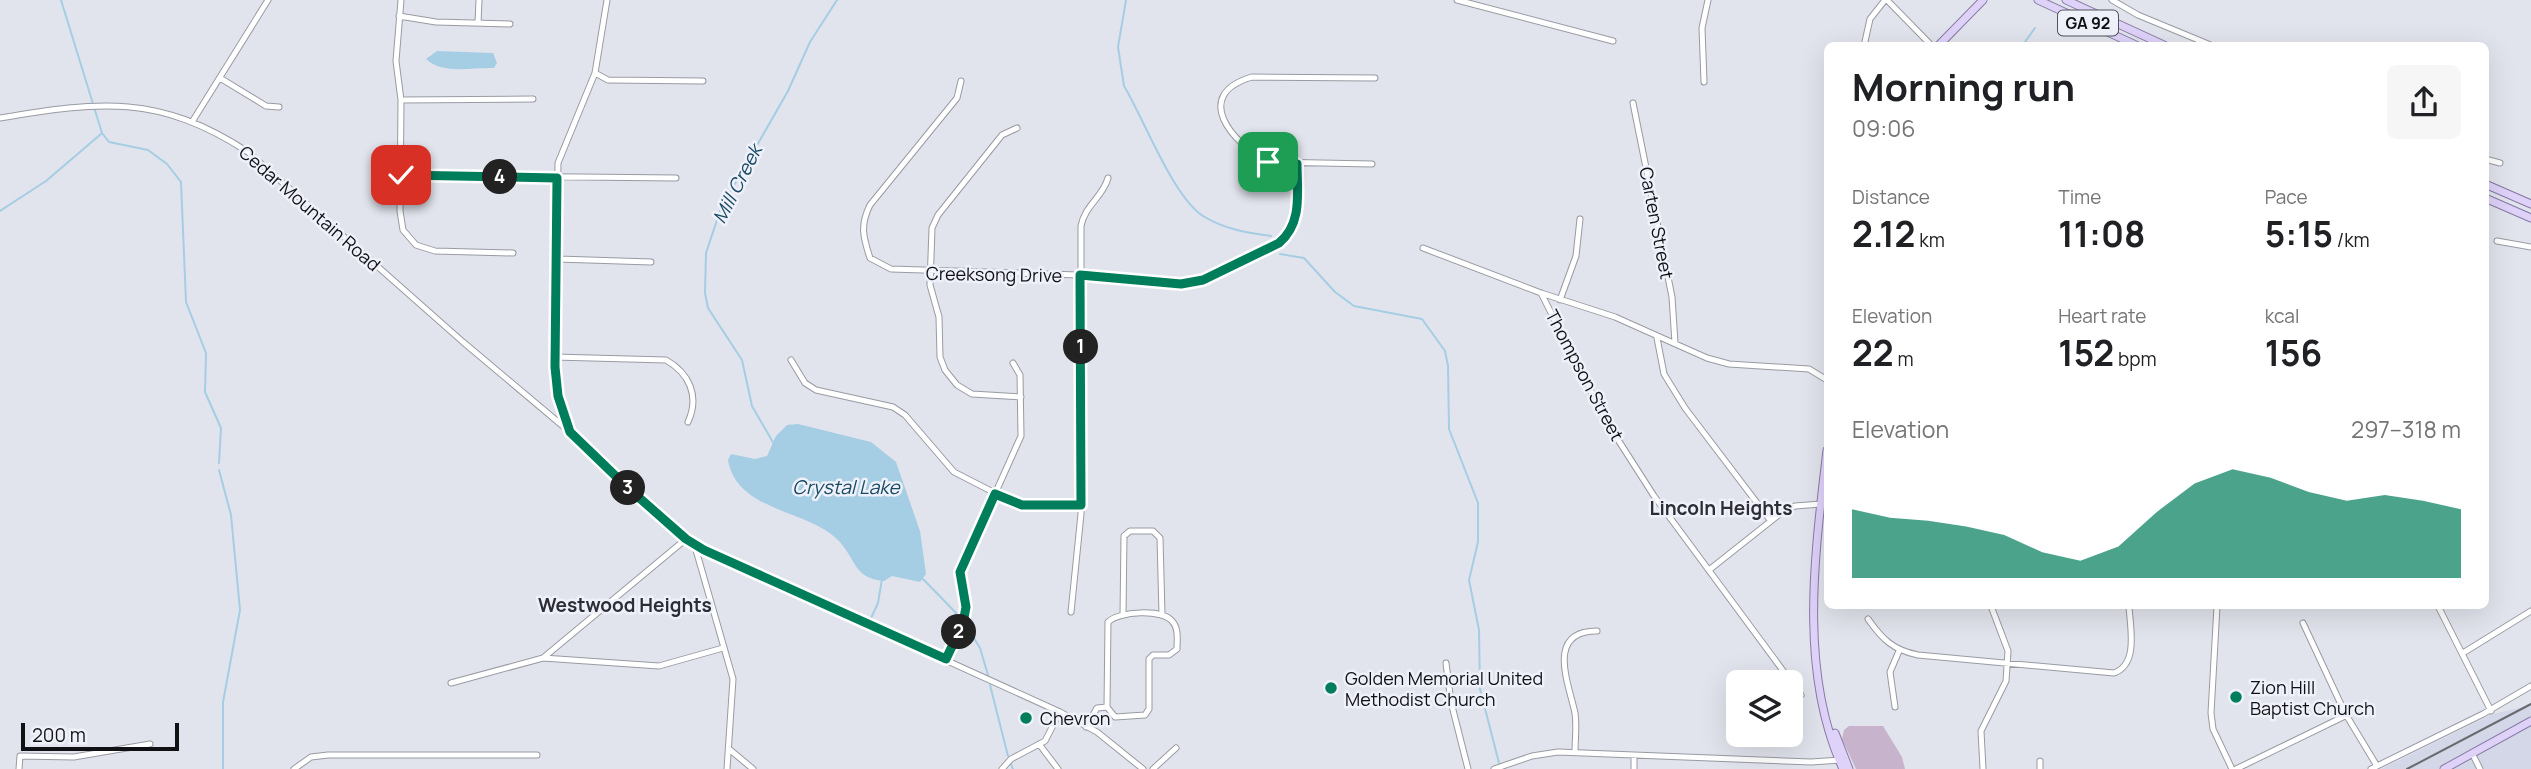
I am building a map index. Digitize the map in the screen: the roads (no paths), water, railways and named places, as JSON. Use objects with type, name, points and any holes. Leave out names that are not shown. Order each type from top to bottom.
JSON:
[{"type":"main road","points":[[1942,42],[1981,0]]},
{"type":"main road","name":"GA 92","points":[[2038,0],[2129,42]]},
{"type":"main road","name":"GA 92","points":[[2066,0],[2157,42]]},
{"type":"main road","points":[[2489,186],[2531,204]]},
{"type":"main road","points":[[2489,200],[2531,218]]},
{"type":"main road","points":[[1824,477],[1814,607],[1815,653],[1821,689],[1843,769]]},
{"type":"main road","points":[[2444,769],[2531,722]]},
{"type":"main road","points":[[1842,760],[1849,769]]},
{"type":"street","points":[[192,122],[268,0]]},
{"type":"street","points":[[401,0],[396,61],[401,100],[400,211],[403,230],[415,245],[435,251],[513,253]]},
{"type":"street","points":[[478,23],[479,0]]},
{"type":"street","points":[[570,432],[558,396],[554,357],[558,260],[557,178],[563,148],[594,73],[607,0]]},
{"type":"street","points":[[1457,0],[1613,41]]},
{"type":"street","points":[[1704,82],[1702,28],[1708,0]]},
{"type":"street","points":[[1865,42],[1870,19],[1886,0],[1928,42]]},
{"type":"street","points":[[2112,0],[2138,15],[2203,42]]},
{"type":"street","points":[[399,16],[510,24]]},
{"type":"street","points":[[594,73],[608,80],[703,81]]},
{"type":"street","points":[[1372,164],[1268,162],[1256,156],[1230,131],[1221,119],[1221,101],[1226,90],[1237,82],[1252,77],[1375,78]]},
{"type":"street","points":[[220,78],[266,106],[279,107]]},
{"type":"street","name":"Creeksong Drive","points":[[961,81],[957,98],[870,205],[862,221],[863,237],[870,258],[891,269],[929,273],[1080,275],[1181,284],[1203,280],[1288,236],[1297,215],[1297,164]]},
{"type":"street","points":[[401,100],[533,99]]},
{"type":"street","name":"Carten Street","points":[[1633,103],[1672,297],[1675,343]]},
{"type":"street","name":"Cedar Mountain Road","points":[[0,118],[79,106],[130,105],[215,130],[248,152],[419,304],[570,432],[686,539],[736,565],[1060,712],[1086,727],[1143,769]]},
{"type":"street","points":[[1017,128],[1002,135],[939,215],[929,242],[929,273],[939,317],[940,356],[945,370],[957,384],[972,394],[1021,397]]},
{"type":"street","points":[[2489,160],[2500,163]]},
{"type":"street","points":[[401,175],[676,178]]},
{"type":"street","points":[[1071,612],[1081,505],[1080,275],[1083,213],[1105,189],[1108,178]]},
{"type":"street","points":[[1560,300],[1576,256],[1580,219]]},
{"type":"street","points":[[2497,241],[2531,247]]},
{"type":"street","points":[[1423,248],[1560,300],[1615,317],[1657,338],[1729,364],[1802,368],[1824,376]]},
{"type":"street","points":[[558,260],[651,262]]},
{"type":"street","name":"Thompson Street","points":[[1541,293],[1606,421],[1654,496],[1783,670]]},
{"type":"street","points":[[1657,338],[1664,374],[1685,408],[1770,520]]},
{"type":"street","points":[[554,357],[666,360],[682,369],[691,385],[693,411],[688,422]]},
{"type":"street","points":[[792,360],[805,383],[816,390],[892,407],[905,415],[954,472],[995,494],[1022,505],[1081,505]]},
{"type":"street","points":[[946,659],[963,623],[966,607],[960,572],[1021,436],[1020,374],[1013,363]]},
{"type":"street","points":[[1709,570],[1770,520],[1795,506],[1821,504]]},
{"type":"street","points":[[1123,615],[1124,536],[1130,531],[1153,531],[1160,538],[1163,615]]},
{"type":"street","points":[[543,658],[686,539]]},
{"type":"street","points":[[694,543],[733,679],[727,769]]},
{"type":"street","points":[[1983,769],[1981,731],[2006,681],[2005,640],[1992,609]]},
{"type":"street","points":[[1868,619],[1882,639],[1899,651],[1918,656],[2073,670],[2119,671],[2130,656],[2129,609]]},
{"type":"street","points":[[2217,609],[2212,721],[2223,755],[2234,769],[2347,715]]},
{"type":"street","points":[[2440,609],[2491,710]]},
{"type":"street","points":[[2463,653],[2531,611]]},
{"type":"street","points":[[1123,615],[1163,615],[1172,621],[1177,629],[1177,649],[1168,656],[1153,655],[1149,659],[1149,709],[1140,717],[1115,717],[1107,707],[1108,622],[1123,615]]},
{"type":"street","points":[[2303,623],[2374,768],[2491,710],[2531,685]]},
{"type":"street","points":[[1575,752],[1575,717],[1564,673],[1564,653],[1577,636],[1585,631],[1597,631]]},
{"type":"street","points":[[451,683],[543,658],[659,666],[723,648]]},
{"type":"street","points":[[1895,707],[1891,672],[1899,651]]},
{"type":"street","points":[[1446,663],[1451,702],[1468,769]]},
{"type":"street","points":[[1086,727],[1097,708],[1107,707]]},
{"type":"street","points":[[1002,769],[1011,759],[1045,741],[1060,712]]},
{"type":"street","points":[[19,769],[20,756],[74,757],[150,744]]},
{"type":"street","points":[[1039,744],[1058,769]]},
{"type":"street","points":[[1153,769],[1176,748]]},
{"type":"street","points":[[729,749],[753,769]]},
{"type":"street","points":[[1494,769],[1532,756],[1575,752],[1811,765],[1842,760]]},
{"type":"street","points":[[294,769],[311,757],[328,755],[537,755]]},
{"type":"street","points":[[1634,755],[1634,769]]},
{"type":"street","points":[[2473,755],[2480,769]]},
{"type":"street","points":[[1729,759],[1730,769]]},
{"type":"street","points":[[2040,761],[2040,769]]},
{"type":"water","points":[[437,51],[493,53],[497,63],[494,68],[449,69],[426,59]]},
{"type":"water","name":"Crystal Lake","points":[[798,424],[871,442],[896,462],[920,531],[926,574],[920,582],[892,576],[884,581],[866,576],[856,567],[838,540],[825,530],[759,500],[745,490],[734,477],[728,460],[731,454],[755,459],[767,456],[776,436],[787,425]]},
{"type":"waterway","points":[[61,0],[102,133],[109,142],[148,150],[167,164],[181,182],[186,302],[206,353],[205,392],[221,428],[219,463]]},
{"type":"waterway","name":"Mill Creek","points":[[774,444],[752,406],[742,360],[708,308],[705,293],[706,253],[721,208],[788,91],[810,42],[837,0]]},
{"type":"waterway","points":[[1126,0],[1118,47],[1124,86],[1170,175],[1192,206],[1203,216],[1236,230],[1271,236]]},
{"type":"waterway","points":[[2025,42],[2035,28]]},
{"type":"waterway","points":[[0,211],[46,181],[101,134]]},
{"type":"waterway","points":[[1280,254],[1304,258],[1335,292],[1354,306],[1422,319],[1445,351],[1448,366],[1449,429],[1478,503],[1478,542],[1469,580],[1479,630],[1480,689],[1499,763]]},
{"type":"waterway","points":[[219,470],[231,515],[240,610],[223,702],[223,769]]},
{"type":"waterway","name":"Mill Creek","points":[[922,578],[960,617]]},
{"type":"waterway","points":[[871,618],[878,603],[882,579]]},
{"type":"waterway","name":"Mill Creek","points":[[964,622],[980,648],[988,675]]},
{"type":"waterway","name":"Mill Creek","points":[[990,685],[1008,756]]},
{"type":"waterway","name":"Mill Creek","points":[[1011,764],[1013,769]]},
{"type":"railway","points":[[2407,769],[2531,704]]},
{"type":"place","name":"Golden Memorial United Methodist Church","points":[[1331,688]]},
{"type":"place","name":"Zion Hill Baptist Church","points":[[2236,697]]},
{"type":"place","name":"Chevron","points":[[1026,718]]},
{"type":"district","name":"Lincoln Heights","points":[[1721,508]]},
{"type":"district","name":"Westwood Heights","points":[[625,605]]}]
